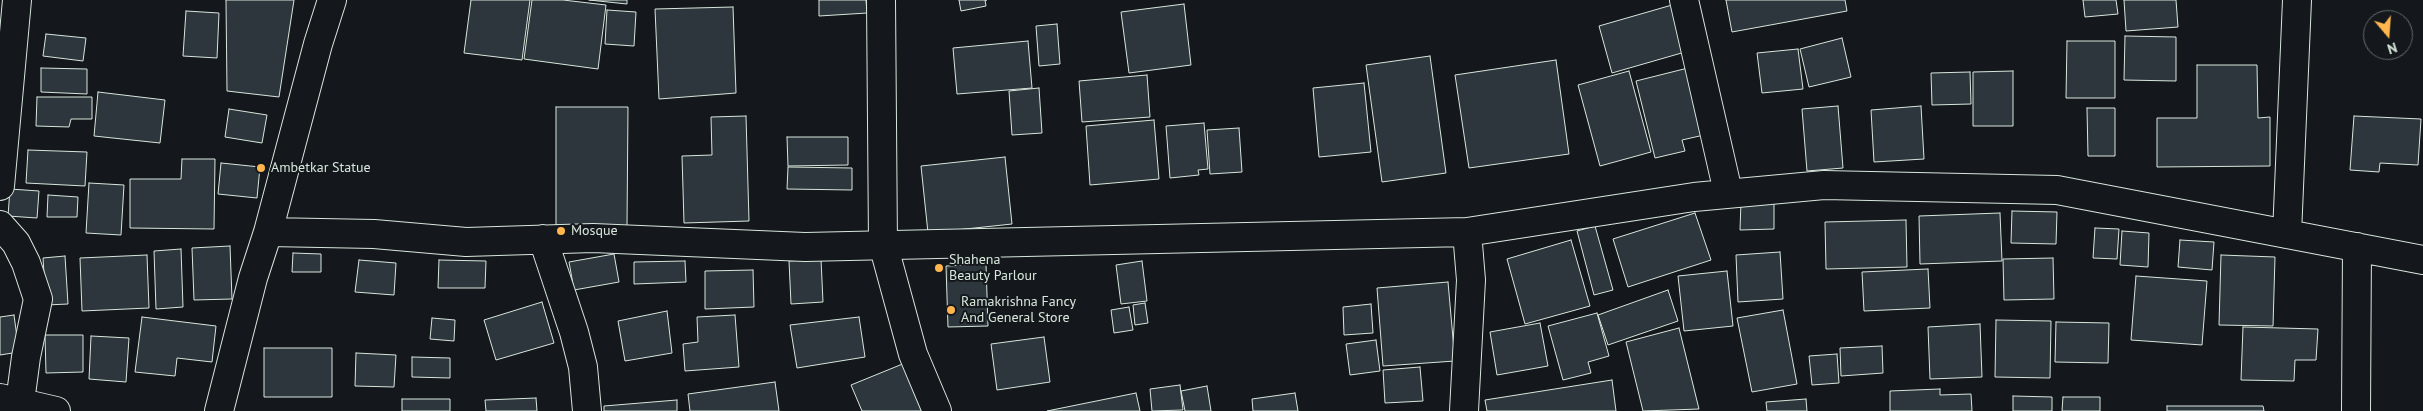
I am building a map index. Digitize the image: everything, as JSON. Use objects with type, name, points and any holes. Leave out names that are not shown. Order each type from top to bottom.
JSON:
[{"type":"street","points":[[0,186],[17,0]]},
{"type":"street","points":[[220,411],[238,331],[268,232],[318,44],[332,0]]},
{"type":"street","points":[[881,0],[883,244],[913,354],[937,411]]},
{"type":"street","points":[[1684,0],[1728,192]]},
{"type":"street","points":[[2287,234],[2297,0]]},
{"type":"street","points":[[268,232],[374,234],[466,242],[593,238],[805,247],[1467,232],[1728,192],[1824,185],[2057,190],[2423,260]]},
{"type":"street","points":[[0,225],[16,243],[26,263],[38,299],[26,357],[10,400],[56,411]]},
{"type":"street","points":[[1464,411],[1471,280],[1467,232]]},
{"type":"street","points":[[543,239],[574,332],[583,367],[588,411]]},
{"type":"street","points":[[2356,411],[2357,246]]},
{"type":"building","points":[[226,0],[294,0],[279,97],[227,91]]},
{"type":"building","points":[[471,0],[530,0],[522,60],[464,53]]},
{"type":"building","points":[[532,0],[563,0],[606,5],[598,69],[524,59]]},
{"type":"building","points":[[589,0],[627,0],[627,4]]},
{"type":"building","points":[[819,0],[866,0],[867,13],[819,16]]},
{"type":"building","points":[[959,0],[985,0],[986,6],[961,11]]},
{"type":"building","points":[[1726,0],[1845,0],[1847,11],[1732,32]]},
{"type":"building","points":[[2083,0],[2116,0],[2118,14],[2085,17]]},
{"type":"building","points":[[2124,0],[2176,0],[2178,27],[2126,31]]},
{"type":"building","points":[[1184,4],[1191,65],[1129,73],[1121,12]]},
{"type":"building","points":[[1672,5],[1685,52],[1612,73],[1599,26]]},
{"type":"building","points":[[733,7],[736,93],[659,99],[655,9]]},
{"type":"building","points":[[607,10],[636,12],[634,46],[605,44]]},
{"type":"building","points":[[186,11],[219,13],[217,58],[183,56]]},
{"type":"building","points":[[1057,24],[1060,64],[1039,66],[1036,26]]},
{"type":"building","points":[[46,34],[86,38],[83,61],[43,56]]},
{"type":"building","points":[[2125,36],[2176,37],[2176,81],[2124,80]]},
{"type":"building","points":[[1842,38],[1851,77],[1809,87],[1800,49]]},
{"type":"building","points":[[1028,41],[1032,88],[957,94],[953,48]]},
{"type":"building","points":[[2067,41],[2115,41],[2115,98],[2066,98]]},
{"type":"building","points":[[1798,49],[1803,89],[1762,93],[1757,53]]},
{"type":"building","points":[[1430,56],[1446,173],[1382,182],[1366,65]]},
{"type":"building","points":[[1556,60],[1569,154],[1469,168],[1455,75]]},
{"type":"building","points":[[2197,65],[2257,65],[2258,118],[2270,117],[2270,166],[2157,167],[2157,118],[2197,118]]},
{"type":"building","points":[[41,68],[87,69],[87,94],[41,92]]},
{"type":"building","points":[[1688,68],[1704,135],[1682,140],[1685,151],[1655,158],[1636,81]]},
{"type":"building","points":[[1629,71],[1651,152],[1600,166],[1578,85]]},
{"type":"building","points":[[2013,71],[2013,126],[1973,126],[1973,72]]},
{"type":"building","points":[[1970,72],[1971,104],[1932,105],[1931,73]]},
{"type":"building","points":[[1147,75],[1150,117],[1082,122],[1079,81]]},
{"type":"building","points":[[1364,83],[1371,152],[1319,157],[1313,88]]},
{"type":"building","points":[[1039,88],[1042,133],[1012,135],[1009,91]]},
{"type":"building","points":[[98,92],[165,100],[160,143],[94,136]]},
{"type":"building","points":[[37,97],[92,97],[92,119],[71,119],[69,127],[36,126]]},
{"type":"building","points":[[1838,106],[1843,168],[1807,171],[1802,109]]},
{"type":"building","points":[[1921,106],[1924,159],[1874,162],[1871,110]]},
{"type":"building","points":[[556,107],[628,107],[627,226],[556,225]]},
{"type":"building","points":[[2087,108],[2115,108],[2115,156],[2088,156]]},
{"type":"building","points":[[229,109],[267,115],[262,143],[225,137]]},
{"type":"building","points":[[746,116],[749,221],[684,223],[682,156],[712,155],[711,117]]},
{"type":"building","points":[[2354,116],[2421,119],[2418,165],[2380,163],[2379,172],[2350,170]]},
{"type":"building","points":[[1154,120],[1159,179],[1090,185],[1086,126]]},
{"type":"building","points":[[1204,123],[1208,169],[1198,170],[1199,175],[1170,178],[1166,126]]},
{"type":"building","points":[[1239,128],[1242,172],[1210,174],[1207,130]]},
{"type":"building","points":[[787,137],[848,137],[848,165],[788,166]]},
{"type":"building","points":[[28,150],[87,152],[85,186],[26,183]]},
{"type":"building","points":[[1005,157],[1012,224],[928,233],[921,166]]},
{"type":"building","points":[[182,159],[215,159],[214,229],[130,228],[130,179],[181,179]]},
{"type":"building","points":[[221,163],[260,167],[257,198],[218,194]]},
{"type":"building","points":[[788,167],[852,168],[852,190],[787,189]]},
{"type":"building","points":[[89,183],[124,185],[121,235],[86,233]]},
{"type":"building","points":[[10,189],[39,191],[37,218],[8,216]]},
{"type":"building","points":[[48,195],[78,197],[77,217],[47,217]]},
{"type":"building","points":[[1741,202],[1774,203],[1774,229],[1740,230]]},
{"type":"building","points":[[2012,211],[2057,212],[2056,244],[2011,243]]},
{"type":"building","points":[[1695,213],[1711,260],[1628,287],[1613,239]]},
{"type":"building","points":[[2000,213],[2002,261],[1920,264],[1919,216]]},
{"type":"building","points":[[1906,220],[1907,267],[1826,269],[1825,222]]},
{"type":"building","points":[[1595,226],[1613,290],[1594,295],[1577,231]]},
{"type":"building","points":[[2095,228],[2119,229],[2117,259],[2093,258]]},
{"type":"building","points":[[2122,231],[2149,233],[2148,267],[2120,265]]},
{"type":"building","points":[[1571,240],[1590,306],[1525,324],[1507,259]]},
{"type":"building","points":[[2180,240],[2214,242],[2212,270],[2178,267]]},
{"type":"building","points":[[230,246],[232,299],[194,300],[192,248]]},
{"type":"building","points":[[181,249],[183,307],[156,309],[154,251]]},
{"type":"building","points":[[1780,252],[1783,299],[1738,302],[1736,255]]},
{"type":"building","points":[[293,253],[321,254],[321,272],[292,272]]},
{"type":"building","points":[[614,254],[619,282],[574,290],[569,262]]},
{"type":"building","points":[[147,255],[149,308],[82,311],[80,258]]},
{"type":"building","points":[[2221,255],[2275,257],[2273,326],[2219,325]]},
{"type":"building","points":[[65,256],[68,304],[46,305],[43,258]]},
{"type":"building","points":[[2053,258],[2054,299],[2004,300],[2003,259]]},
{"type":"building","points":[[821,259],[823,302],[791,304],[789,261]]},
{"type":"building","points":[[359,260],[396,263],[394,295],[355,292]]},
{"type":"building","points":[[439,260],[486,261],[485,288],[438,288]]},
{"type":"building","points":[[685,261],[686,282],[634,284],[634,262]]},
{"type":"building","points":[[1142,261],[1147,301],[1121,304],[1116,265]]},
{"type":"building","points":[[986,264],[988,326],[948,327],[946,266]]},
{"type":"building","points":[[1928,269],[1930,308],[1864,311],[1862,272]]},
{"type":"building","points":[[753,270],[754,307],[705,309],[705,271]]},
{"type":"building","points":[[1727,271],[1733,326],[1684,331],[1678,276]]},
{"type":"building","points":[[2136,276],[2207,281],[2202,345],[2131,340]]},
{"type":"building","points":[[1448,282],[1455,361],[1383,366],[1377,288]]},
{"type":"building","points":[[1668,290],[1678,321],[1608,345],[1598,315]]},
{"type":"building","points":[[542,302],[554,343],[496,360],[484,320]]},
{"type":"building","points":[[1145,303],[1148,323],[1135,325],[1133,305]]},
{"type":"building","points":[[1371,304],[1373,333],[1344,335],[1343,307]]},
{"type":"building","points":[[1129,307],[1133,330],[1114,333],[1111,310]]},
{"type":"building","points":[[1783,310],[1797,384],[1752,392],[1737,318]]},
{"type":"building","points":[[667,311],[672,353],[625,361],[618,321]]},
{"type":"building","points":[[1597,313],[1609,356],[1588,362],[1591,373],[1563,380],[1548,326]]},
{"type":"building","points":[[14,315],[19,352],[0,355],[0,317]]},
{"type":"building","points":[[735,315],[739,367],[685,371],[683,344],[698,342],[697,317]]},
{"type":"building","points":[[142,317],[216,326],[212,362],[177,358],[175,376],[135,372]]},
{"type":"building","points":[[859,317],[865,357],[797,368],[790,325]]},
{"type":"building","points":[[432,318],[455,320],[454,341],[430,339]]},
{"type":"building","points":[[1996,320],[2051,321],[2050,378],[1995,377]]},
{"type":"building","points":[[2056,322],[2109,323],[2108,363],[2055,362]]},
{"type":"building","points":[[1540,323],[1548,366],[1497,375],[1490,332]]},
{"type":"building","points":[[1980,324],[1982,377],[1930,379],[1928,327]]},
{"type":"building","points":[[2243,327],[2318,329],[2316,360],[2295,360],[2294,381],[2241,380]]},
{"type":"building","points":[[1679,328],[1699,409],[1643,411],[1626,342]]},
{"type":"building","points":[[45,335],[83,335],[83,372],[46,373]]},
{"type":"building","points":[[91,336],[129,338],[126,382],[89,379]]},
{"type":"building","points":[[1044,337],[1050,382],[997,390],[991,344]]},
{"type":"building","points":[[1376,340],[1380,371],[1350,375],[1346,344]]},
{"type":"building","points":[[1882,346],[1883,373],[1841,376],[1840,348]]},
{"type":"building","points":[[264,348],[332,348],[332,397],[264,397]]},
{"type":"building","points":[[356,353],[396,355],[394,387],[355,386]]},
{"type":"building","points":[[1837,354],[1839,383],[1812,385],[1809,356]]},
{"type":"building","points":[[412,357],[450,358],[450,378],[412,377]]},
{"type":"building","points":[[905,363],[924,411],[862,411],[851,385]]},
{"type":"building","points":[[1420,367],[1423,401],[1385,403],[1383,370]]},
{"type":"building","points":[[1612,380],[1616,411],[1487,411],[1485,400]]},
{"type":"building","points":[[775,382],[779,411],[690,411],[688,394]]},
{"type":"building","points":[[1180,385],[1183,410],[1152,411],[1150,389]]},
{"type":"building","points":[[1207,386],[1211,411],[1185,411],[1181,391]]},
{"type":"building","points":[[1940,389],[1940,395],[1971,394],[1972,411],[1890,411],[1890,391]]},
{"type":"building","points":[[1136,393],[1140,411],[1047,411]]},
{"type":"building","points":[[1295,393],[1298,411],[1253,411],[1252,399]]},
{"type":"building","points":[[2013,396],[2052,397],[2052,411],[2013,411]]},
{"type":"building","points":[[2063,397],[2100,397],[2100,411],[2062,411]]},
{"type":"building","points":[[536,398],[537,411],[486,411],[485,400]]},
{"type":"building","points":[[402,399],[450,399],[450,411],[402,411]]},
{"type":"building","points":[[1806,399],[1807,411],[1767,411],[1766,402]]},
{"type":"building","points":[[677,400],[677,411],[604,411],[604,406]]},
{"type":"building","points":[[2167,406],[2263,406],[2264,411],[2167,411]]},
{"type":"place","name":"Ambetkar Statue","points":[[261,168]]},
{"type":"place","name":"Mosque","points":[[561,231]]},
{"type":"place","name":"Shahena Beauty Parlour","points":[[939,268]]},
{"type":"place","name":"Ramakrishna Fancy And General Store","points":[[951,310]]}]
